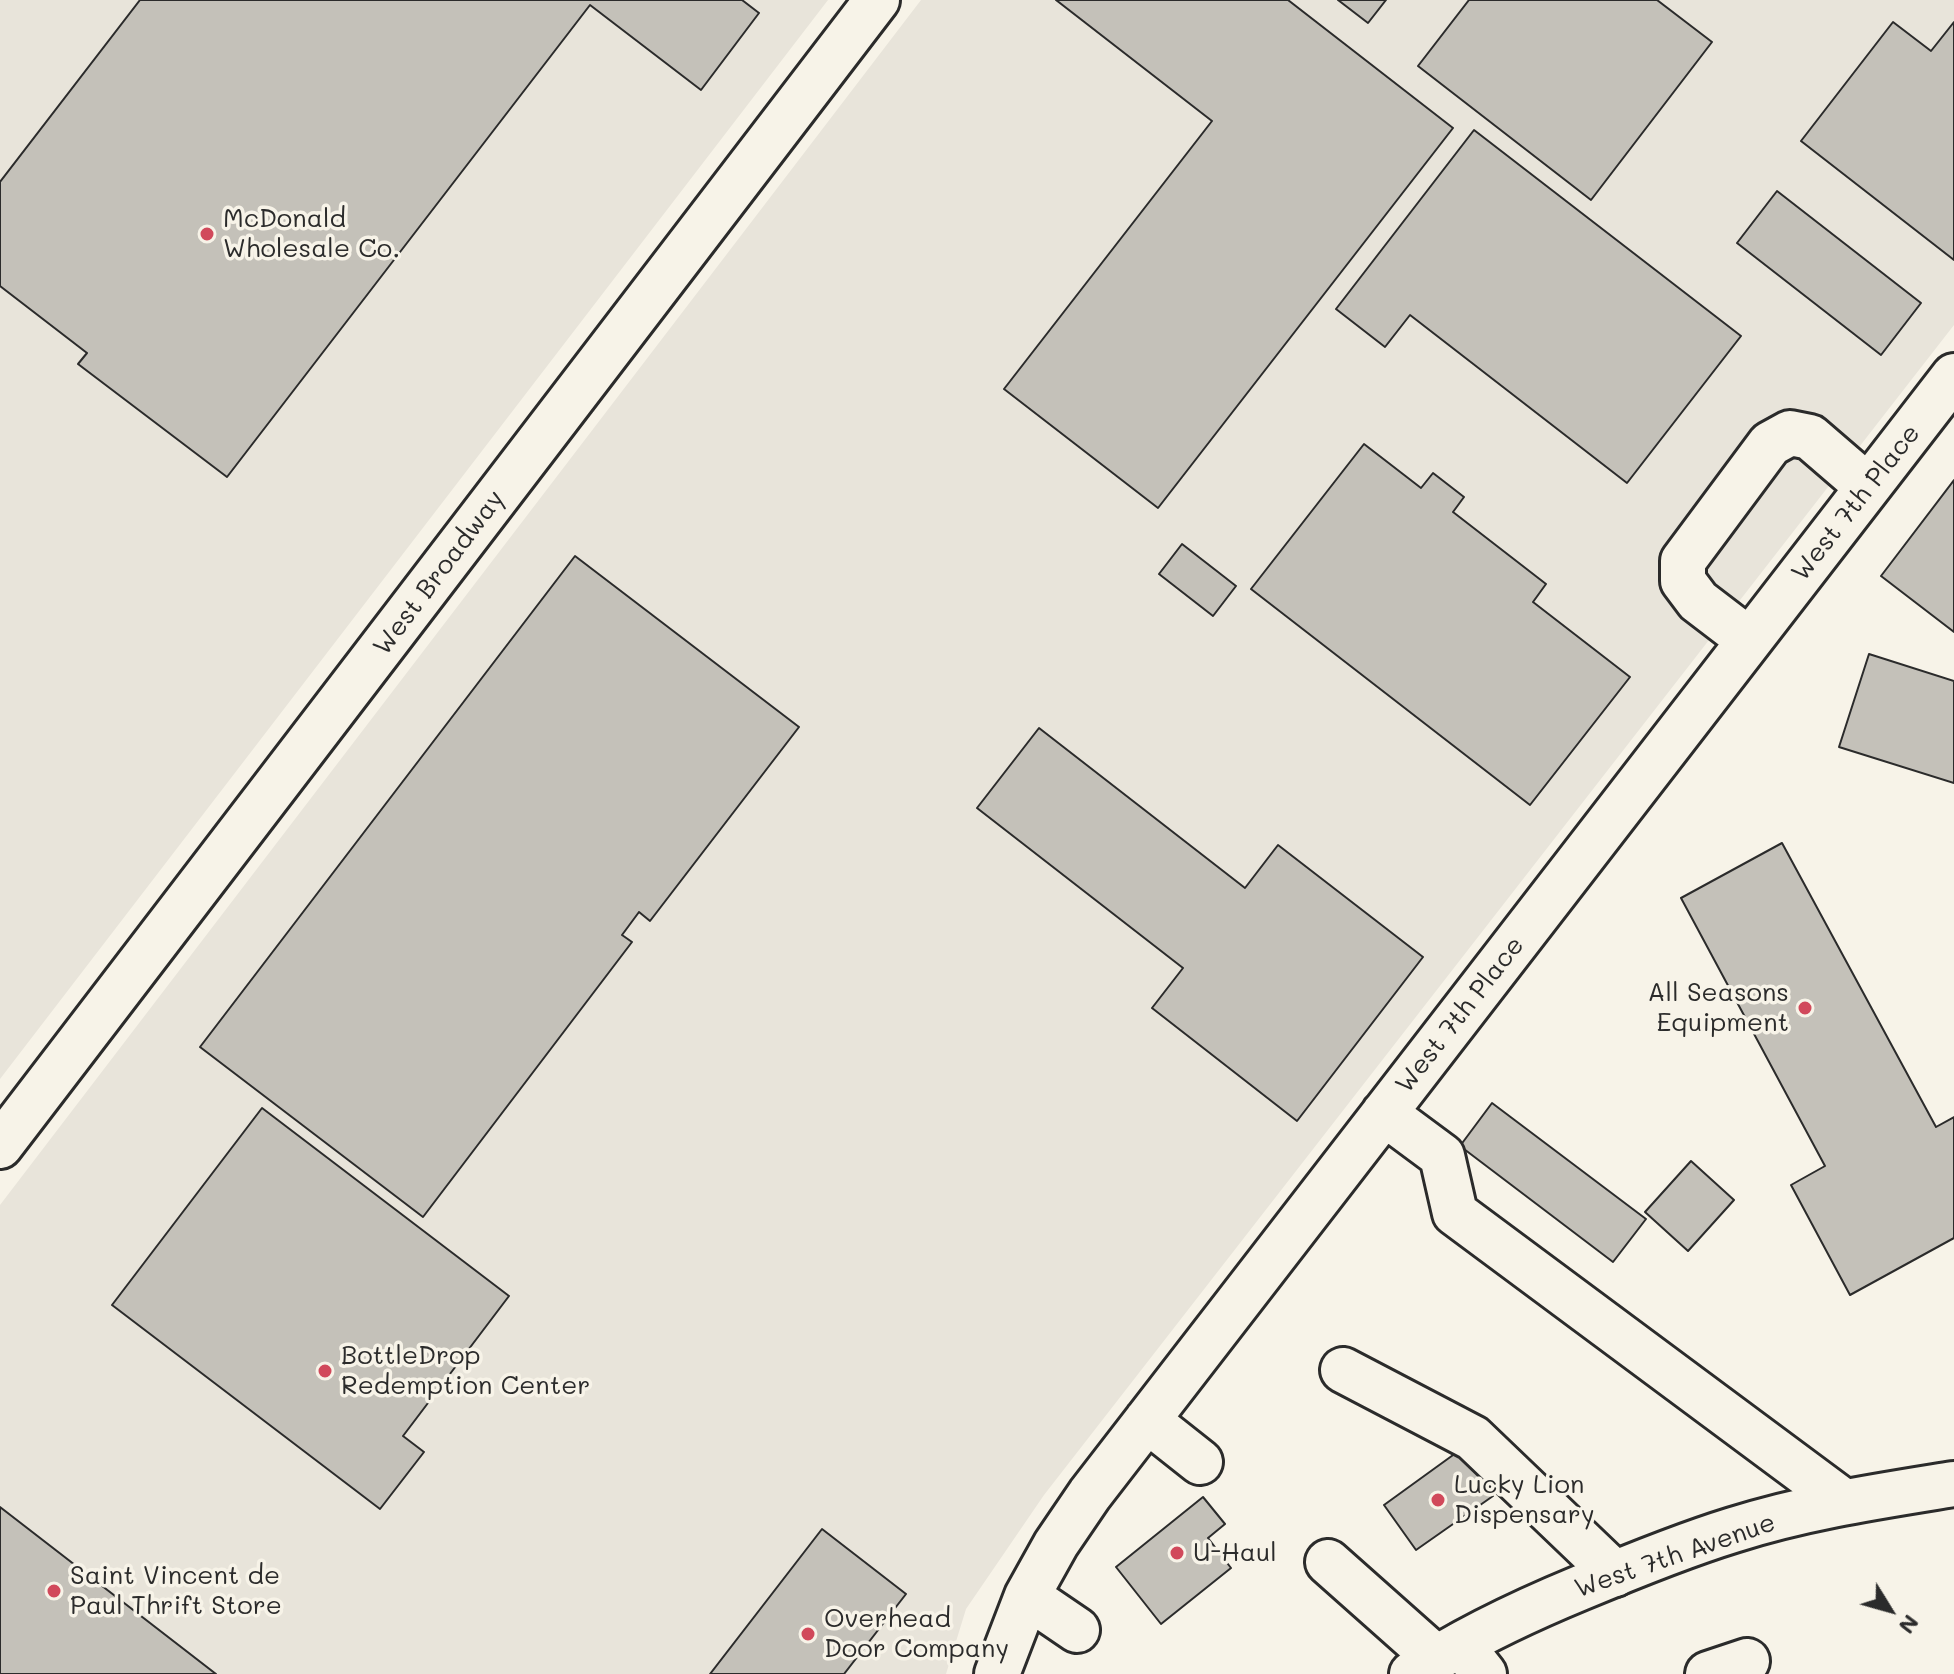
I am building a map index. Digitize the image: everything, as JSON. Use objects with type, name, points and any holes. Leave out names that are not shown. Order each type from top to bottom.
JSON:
[{"type":"street","name":"West Broadway","points":[[0,1146],[877,0]]},
{"type":"street","name":"West 7th Place","points":[[997,1674],[1027,1596],[1064,1531],[1954,376]]},
{"type":"street","points":[[1749,640],[1698,601],[1683,581],[1683,561],[1770,444],[1790,433],[1810,437],[1868,487]]},
{"type":"street","points":[[1384,1113],[1442,1156],[1455,1213],[1844,1502]]},
{"type":"street","points":[[1343,1370],[1473,1438],[1615,1574]]},
{"type":"street","points":[[1147,1420],[1200,1462]]},
{"type":"street","name":"West 7th Avenue","points":[[1448,1663],[1524,1612],[1735,1529],[1844,1502],[1954,1484]]},
{"type":"street","points":[[1328,1562],[1448,1663]]},
{"type":"street","points":[[1027,1596],[1077,1630]]},
{"type":"shaded area","points":[[0,0],[828,0],[0,1079]]},
{"type":"shaded area","points":[[921,0],[1954,0],[1954,325],[1044,1495],[966,1609],[946,1674],[0,1674],[0,1205]]},
{"type":"building","name":"McDonald Wholesale Co.","points":[[140,0],[742,0],[759,13],[701,90],[590,5],[227,477],[78,364],[87,353],[0,286],[0,182]]},
{"type":"building","points":[[1056,0],[1288,0],[1453,128],[1158,508],[1004,389],[1212,121]]},
{"type":"building","points":[[1338,0],[1386,0],[1368,23]]},
{"type":"building","points":[[1469,0],[1657,0],[1712,42],[1591,200],[1418,66]]},
{"type":"building","points":[[1893,22],[1931,51],[1954,22],[1954,260],[1801,141]]},
{"type":"building","points":[[1474,130],[1741,336],[1627,483],[1410,315],[1385,347],[1336,309]]},
{"type":"building","points":[[1777,191],[1921,303],[1881,355],[1737,243]]},
{"type":"building","points":[[1364,444],[1421,488],[1433,473],[1464,497],[1453,512],[1546,584],[1533,602],[1630,677],[1530,805],[1251,589]]},
{"type":"building","points":[[1954,480],[1954,632],[1881,576]]},
{"type":"building","points":[[1182,544],[1236,586],[1213,616],[1159,574]]},
{"type":"building","points":[[575,556],[799,727],[650,921],[639,912],[622,935],[632,942],[423,1217],[200,1047]]},
{"type":"building","points":[[1869,654],[1954,681],[1954,783],[1839,747]]},
{"type":"building","points":[[1039,728],[1245,888],[1278,845],[1423,957],[1297,1121],[1152,1008],[1183,968],[977,808]]},
{"type":"building","name":"All Seasons Equipment","points":[[1782,843],[1936,1127],[1954,1117],[1954,1238],[1850,1295],[1791,1185],[1825,1166],[1681,898]]},
{"type":"building","points":[[1492,1103],[1646,1219],[1613,1262],[1460,1146]]},
{"type":"building","name":"BottleDrop Redemption Center","points":[[262,1108],[509,1296],[403,1436],[424,1452],[380,1509],[112,1305]]},
{"type":"building","points":[[1691,1161],[1734,1200],[1688,1251],[1645,1212]]},
{"type":"building","name":"Lucky Lion Dispensary","points":[[1460,1450],[1493,1496],[1416,1550],[1384,1505]]},
{"type":"building","name":"U-Haul","points":[[1203,1497],[1225,1524],[1208,1538],[1231,1568],[1161,1624],[1116,1567]]},
{"type":"building","name":"Saint Vincent de Paul Thrift Store","points":[[0,1507],[216,1674],[0,1674]]},
{"type":"building","name":"Overhead Door Company","points":[[822,1529],[906,1594],[844,1674],[710,1674]]},
{"type":"place","name":"McDonald Wholesale Co.","points":[[207,234]]},
{"type":"place","name":"All Seasons Equipment","points":[[1805,1008]]},
{"type":"place","name":"BottleDrop Redemption Center","points":[[325,1371]]},
{"type":"place","name":"Lucky Lion Dispensary","points":[[1438,1500]]},
{"type":"place","name":"U-Haul","points":[[1177,1553]]},
{"type":"place","name":"Saint Vincent de Paul Thrift Store","points":[[54,1591]]},
{"type":"place","name":"Overhead Door Company","points":[[808,1634]]}]
